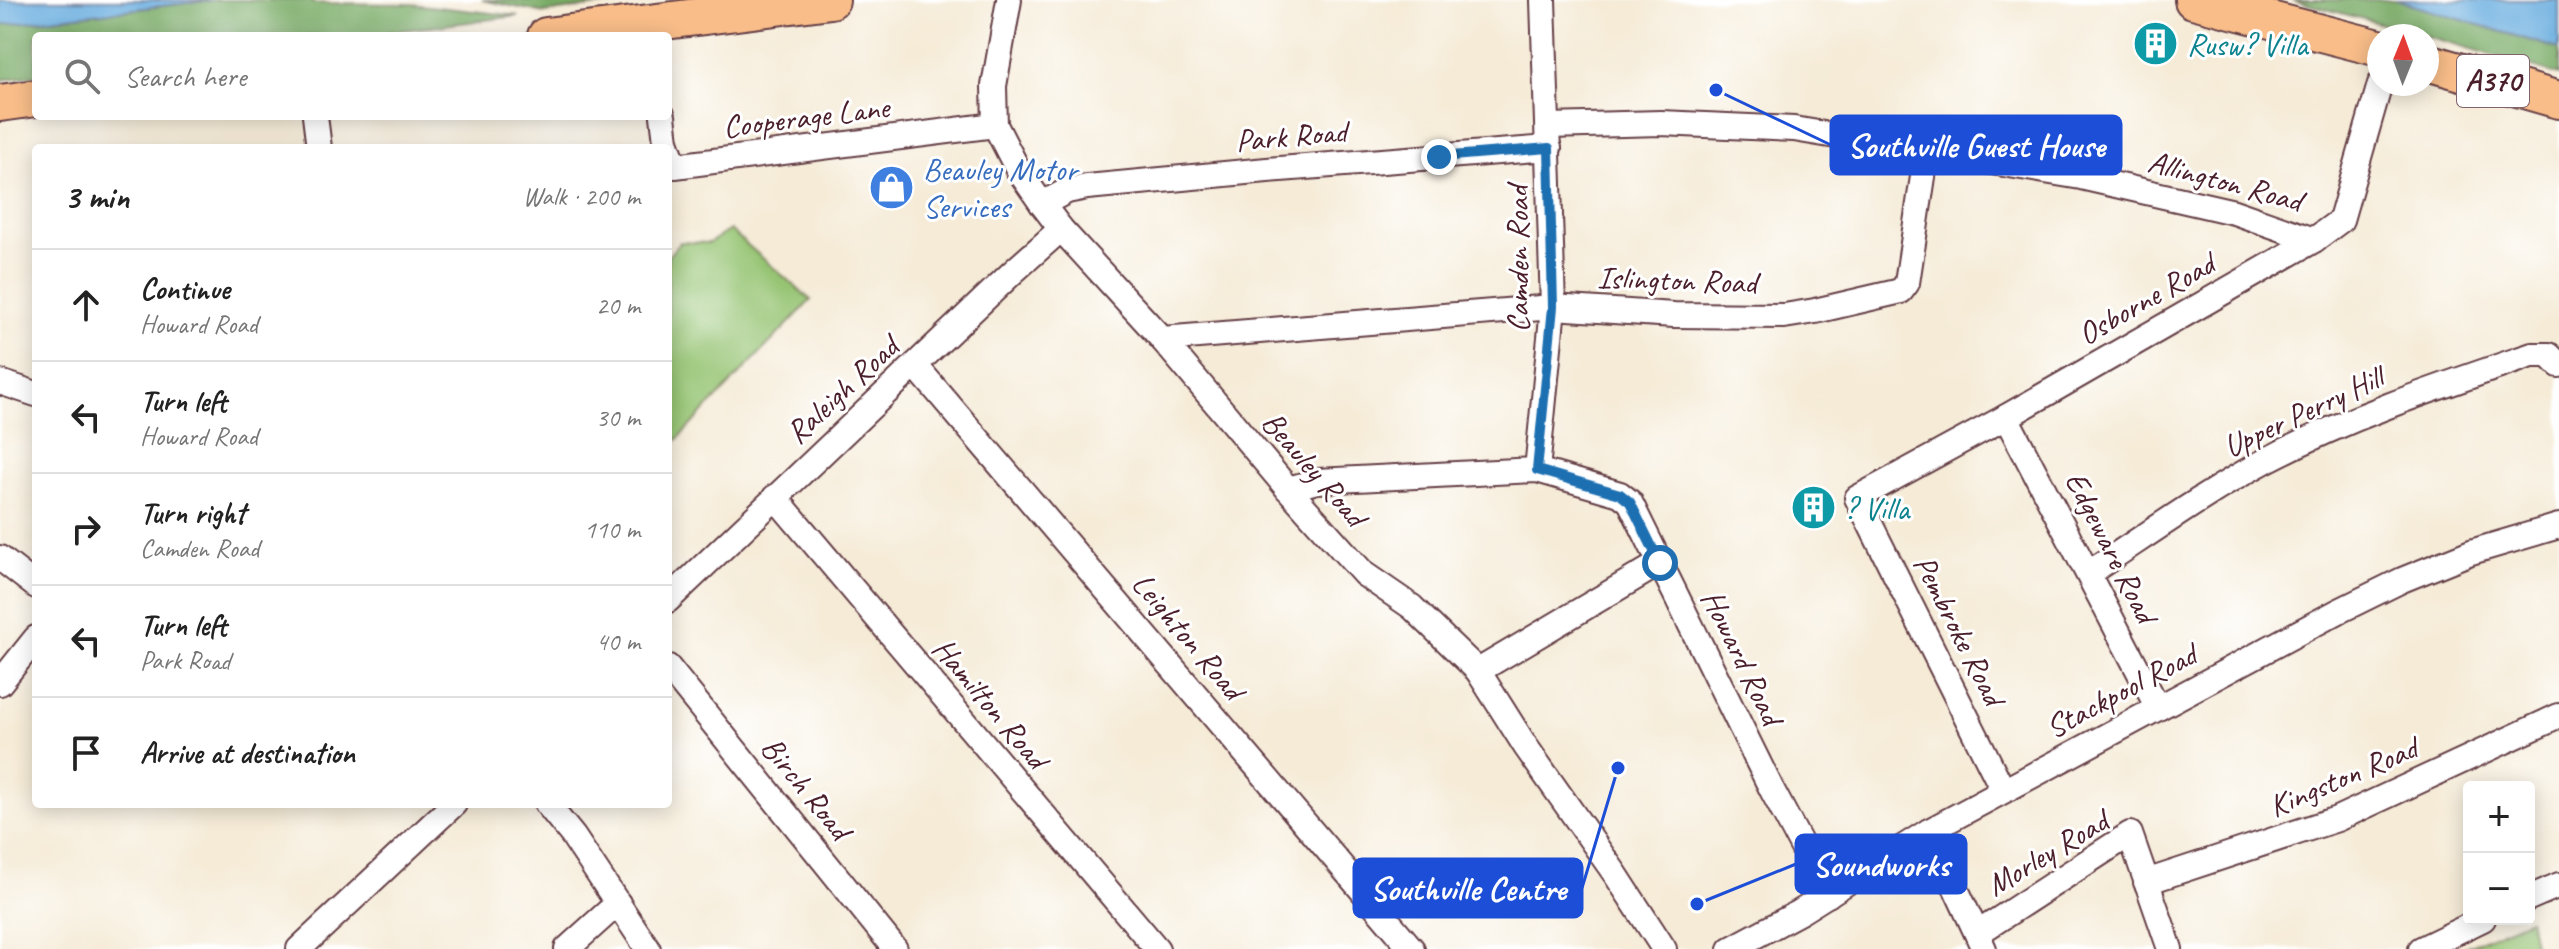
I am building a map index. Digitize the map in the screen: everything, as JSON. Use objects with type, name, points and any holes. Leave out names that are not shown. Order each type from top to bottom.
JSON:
[{"type":"highway","points":[[607,32],[652,29],[831,0]]},
{"type":"highway","points":[[2193,0],[2367,45]]},
{"type":"highway","name":"A370","points":[[2439,65],[2559,100]]},
{"type":"highway","points":[[0,103],[32,99]]},
{"type":"street","name":"Beauley Road","points":[[1009,0],[994,86],[995,125],[1017,168],[1061,229],[1162,339],[1364,574],[1412,607],[1478,671],[1664,949]]},
{"type":"street","name":"Camden Road","points":[[1537,470],[1553,307],[1543,0]]},
{"type":"street","name":"Osborne Road","points":[[1857,498],[2006,417],[2314,240],[2341,220],[2377,96]]},
{"type":"street","points":[[316,120],[318,144]]},
{"type":"street","name":"Cooperage Lane","points":[[663,120],[667,144]]},
{"type":"street","name":"Allington Road","points":[[1548,137],[1661,123],[1794,129],[2081,177],[2234,212],[2314,240]]},
{"type":"street","name":"Cooperage Lane","points":[[672,158],[675,166],[995,125]]},
{"type":"street","name":"Park Road","points":[[1042,204],[1067,191],[1087,187],[1267,170],[1548,137]]},
{"type":"street","name":"Islington Road","points":[[1162,339],[1553,307],[1674,315],[1784,316],[1901,291],[1907,283],[1927,150]]},
{"type":"street","name":"Raleigh Road","points":[[672,596],[1061,229]]},
{"type":"street","name":"Upper Perry Hill","points":[[2089,573],[2226,484],[2347,421],[2532,355],[2549,355],[2559,365]]},
{"type":"street","name":"Leighton Road","points":[[915,365],[1412,949]]},
{"type":"street","points":[[0,382],[32,393]]},
{"type":"street","name":"Edgeware Road","points":[[2006,417],[2158,708]]},
{"type":"street","name":"Howard Road","points":[[1288,489],[1317,481],[1537,470],[1620,494],[1630,502],[1772,790],[1828,895]]},
{"type":"street","name":"Hamilton Road","points":[[775,497],[1157,949]]},
{"type":"street","name":"Pembroke Road","points":[[1857,498],[2003,790]]},
{"type":"street","name":"Stackpool Road","points":[[1731,949],[1828,895],[1929,831],[2337,612],[2402,580],[2471,552],[2559,526]]},
{"type":"street","points":[[0,558],[32,583]]},
{"type":"street","points":[[1478,671],[1660,563]]},
{"type":"street","points":[[0,683],[32,643]]},
{"type":"street","name":"Birch Road","points":[[672,672],[895,949]]},
{"type":"street","name":"Kingston Road","points":[[2146,882],[2337,819],[2559,716]]},
{"type":"street","points":[[299,949],[450,808]]},
{"type":"street","points":[[550,808],[566,826],[648,949]]},
{"type":"street","points":[[1929,831],[1981,941]]},
{"type":"street","name":"Morley Road","points":[[1981,941],[2130,834],[2170,949]]},
{"type":"street","points":[[2535,895],[2559,885]]},
{"type":"street","points":[[567,949],[618,903]]},
{"type":"street","points":[[2421,949],[2471,925]]},
{"type":"green space","points":[[213,0],[412,4],[518,16],[388,32],[32,32],[32,76],[0,80],[0,25]]},
{"type":"green space","points":[[482,0],[645,0],[544,13]]},
{"type":"green space","points":[[2292,0],[2396,0],[2559,49],[2559,75],[2439,40],[2439,24],[2382,24]]},
{"type":"green space","points":[[730,230],[811,300],[672,445],[672,251],[680,242],[709,243]]},
{"type":"green space","points":[[2515,925],[2530,925],[2535,949],[2461,949]]},
{"type":"water","points":[[0,0],[213,0],[0,25]]},
{"type":"water","points":[[2396,0],[2559,0],[2559,49]]},
{"type":"place","name":"Rusw? Villa","points":[[2156,44]]},
{"type":"place","name":"Southville Guest House","points":[[1716,90]]},
{"type":"place","name":"Beauley Motor Services","points":[[892,187]]},
{"type":"place","name":"? Villa","points":[[1813,508]]},
{"type":"place","name":"Southville Centre","points":[[1618,768]]},
{"type":"place","name":"Soundworks","points":[[1697,904]]},
{"type":"route","points":[[1439,157],[1549,148],[1553,307],[1537,470],[1620,494],[1630,502],[1660,563]]}]
